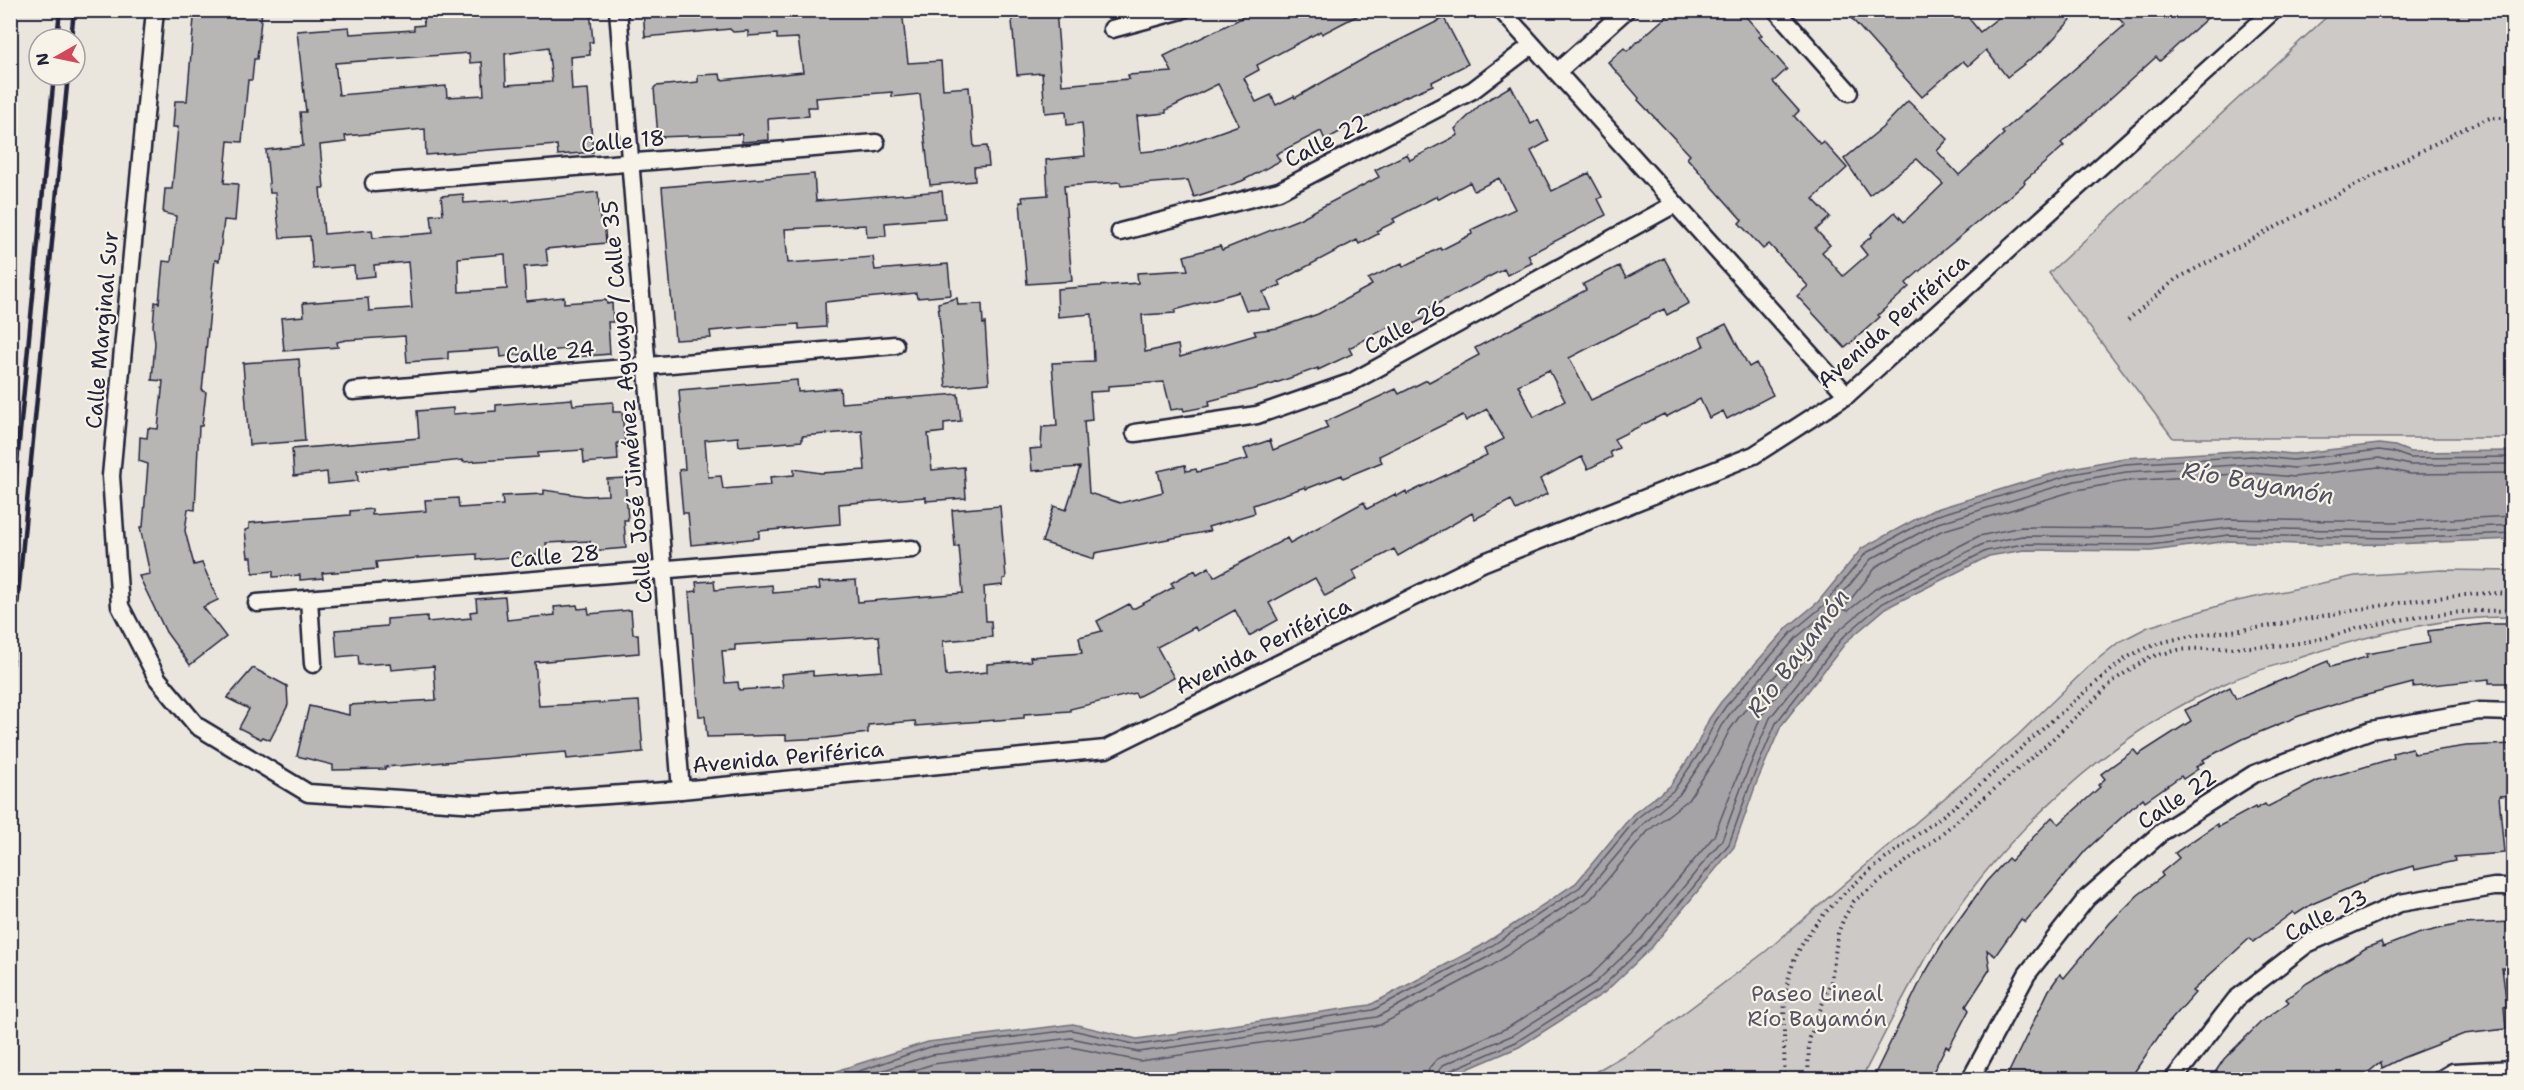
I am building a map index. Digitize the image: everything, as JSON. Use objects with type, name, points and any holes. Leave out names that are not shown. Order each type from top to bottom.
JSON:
[{"type":"street","name":"Calle Marginal Sur","points":[[142,650],[120,606],[111,476],[155,10]]},
{"type":"street","name":"Calle José Jiménez Aguayo / Calle 35","points":[[618,10],[681,790]]},
{"type":"street","points":[[1112,29],[1182,10]]},
{"type":"street","points":[[1501,10],[1847,395]]},
{"type":"street","points":[[1557,72],[1626,10]]},
{"type":"street","points":[[1776,10],[1849,92]]},
{"type":"street","name":"Avenida Periférica","points":[[142,650],[157,678],[197,726],[308,793],[477,804],[681,790],[1106,749],[1482,563],[1754,455],[1847,395],[2274,10]]},
{"type":"street","name":"Calle 22","points":[[1120,232],[1279,191],[1473,90],[1532,45]]},
{"type":"street","name":"Calle 18","points":[[374,183],[876,143]]},
{"type":"street","name":"Calle 26","points":[[1135,433],[1257,415],[1352,382],[1675,204]]},
{"type":"street","name":"Calle 24","points":[[353,390],[895,345]]},
{"type":"street","name":"Calle 28","points":[[257,603],[912,549]]},
{"type":"street","points":[[309,598],[313,664]]},
{"type":"street","name":"Calle 22","points":[[1970,1080],[2027,974],[2087,898],[2162,832],[2254,774],[2371,730],[2479,711],[2514,712]]},
{"type":"street","name":"Calle 23","points":[[2173,1080],[2236,999],[2307,944],[2400,903],[2494,887],[2514,887]]},
{"type":"street","points":[[2440,1080],[2453,1072],[2514,1069]]},
{"type":"path","points":[[2128,320],[2186,273],[2467,127],[2490,118],[2514,118]]},
{"type":"path","points":[[1784,1080],[1786,981],[1797,953],[1808,935],[1863,876],[1937,821],[2125,659],[2165,640],[2243,631],[2382,604],[2481,594],[2514,595]]},
{"type":"path","points":[[1808,1080],[1809,1040],[1831,981],[1838,933],[1854,901],[1953,825],[2071,724],[2116,679],[2134,666],[2162,652],[2284,645],[2317,640],[2334,634],[2407,619],[2514,611]]},
{"type":"green space","points":[[2333,11],[2513,11],[2513,438],[2173,438],[2049,273]]},
{"type":"green space","name":"Paseo Lineal Río Bayamón","points":[[2441,570],[2513,571],[2513,617],[2434,623],[2329,648],[2234,680],[2181,705],[2140,731],[2061,793],[2024,829],[1960,904],[1924,960],[1861,1079],[1583,1079],[1643,1044],[1765,952],[2018,735],[2088,667],[2119,642],[2148,627],[2228,603],[2355,576]]},
{"type":"water","name":"Río Bayamón","points":[[2379,444],[2395,446],[2410,452],[2513,451],[2513,539],[2320,545],[2229,541],[2151,551],[2024,550],[1989,556],[1886,608],[1847,641],[1781,726],[1756,784],[1734,847],[1651,948],[1604,993],[1519,1047],[1444,1079],[819,1079],[842,1069],[928,1042],[1073,1024],[1137,1039],[1370,1005],[1481,946],[1576,883],[1633,814],[1670,786],[1695,749],[1709,719],[1721,702],[1788,627],[1818,602],[1862,548],[1933,510],[2072,468],[2124,458],[2252,450],[2293,454]]},
{"type":"building","points":[[197,10],[262,10],[257,59],[254,59],[252,80],[248,80],[242,142],[228,141],[224,183],[238,184],[235,221],[224,220],[219,261],[215,260],[202,391],[206,392],[202,426],[199,426],[195,510],[188,509],[185,531],[194,565],[202,563],[218,600],[203,607],[226,637],[190,665],[166,632],[139,576],[150,574],[140,527],[143,527],[148,464],[139,461],[140,437],[147,438],[148,428],[158,429],[163,381],[152,380],[155,302],[159,303],[163,261],[171,262],[176,216],[163,213],[165,189],[172,189],[178,127],[173,127],[175,101],[187,101],[194,18],[196,18]]},
{"type":"building","points":[[454,10],[590,10],[593,42],[589,42],[590,55],[570,57],[572,90],[588,89],[593,152],[558,155],[557,145],[426,155],[425,129],[345,136],[346,142],[320,145],[324,188],[320,188],[324,234],[372,230],[373,238],[433,233],[431,215],[443,214],[441,196],[463,194],[464,203],[509,200],[510,202],[598,192],[600,220],[604,219],[606,243],[546,249],[548,265],[524,267],[526,301],[564,297],[564,303],[606,300],[607,304],[612,303],[613,322],[608,322],[610,354],[575,357],[574,348],[501,357],[500,348],[448,352],[448,359],[407,362],[405,336],[346,340],[337,342],[338,347],[284,351],[281,318],[304,316],[303,303],[368,298],[369,311],[412,308],[408,262],[374,265],[375,276],[355,278],[354,266],[313,269],[310,236],[280,238],[275,193],[270,193],[266,150],[303,146],[300,112],[306,112],[297,31],[349,27],[350,34],[414,30],[414,26],[424,25],[423,13]],"holes":[[[548,47],[552,82],[506,85],[505,54]],[[469,53],[470,63],[482,62],[484,95],[447,97],[446,86],[339,95],[335,63]],[[505,254],[507,289],[459,292],[458,258]]]},
{"type":"building","points":[[643,10],[902,10],[908,63],[941,61],[943,89],[969,87],[974,147],[987,146],[989,166],[974,167],[975,181],[930,185],[920,94],[892,97],[892,92],[816,98],[817,107],[808,107],[809,116],[768,119],[769,140],[742,142],[742,134],[658,137],[654,88],[656,86],[698,82],[698,75],[720,74],[721,80],[803,72],[798,38],[777,39],[777,34],[748,36],[748,31],[733,32],[730,29],[645,37]]},
{"type":"building","points":[[1011,10],[1056,10],[1062,85],[1129,79],[1128,75],[1172,72],[1164,56],[1242,18],[1238,10],[1368,10],[1322,34],[1321,31],[1257,65],[1259,70],[1244,78],[1256,102],[1271,95],[1276,105],[1294,96],[1295,98],[1372,54],[1444,18],[1468,64],[1432,82],[1433,85],[1402,98],[1325,140],[1321,131],[1276,154],[1280,161],[1242,181],[1194,197],[1188,180],[1121,186],[1120,182],[1064,186],[1072,281],[1027,284],[1020,202],[1023,202],[1022,197],[1048,195],[1046,160],[1085,156],[1082,123],[1067,125],[1066,111],[1045,113],[1042,73],[1017,75]],"holes":[[[1218,84],[1239,125],[1172,149],[1141,152],[1137,116],[1166,113],[1166,110]]]},
{"type":"building","points":[[1674,10],[1740,10],[1762,35],[1759,37],[1787,69],[1773,82],[1799,111],[1794,116],[1820,144],[1823,141],[1847,168],[1813,199],[1830,217],[1816,230],[1830,245],[1822,252],[1843,276],[1867,255],[1860,246],[1872,236],[1871,234],[1895,212],[1904,222],[1943,184],[1917,159],[1869,195],[1844,159],[1882,128],[1908,101],[1948,139],[1937,151],[1959,175],[2004,134],[2002,132],[2125,25],[2111,10],[2216,10],[2160,61],[2156,57],[2061,143],[2064,146],[2024,181],[2025,183],[1906,283],[1909,287],[1845,348],[1797,296],[1808,286],[1769,244],[1763,249],[1739,223],[1742,220],[1687,158],[1690,155],[1638,100],[1639,98],[1608,62],[1624,48],[1627,51]]},
{"type":"building","points":[[1844,10],[1962,10],[1980,32],[2008,10],[2080,10],[2044,49],[2007,77],[1986,50],[1968,66],[1963,61],[1922,97]]},
{"type":"building","points":[[1511,86],[1531,124],[1538,120],[1549,141],[1531,151],[1552,191],[1589,173],[1602,197],[1598,199],[1606,215],[1528,255],[1532,263],[1507,275],[1504,269],[1425,310],[1429,316],[1396,333],[1392,325],[1349,348],[1352,354],[1318,370],[1318,368],[1273,384],[1209,401],[1210,406],[1184,411],[1183,408],[1171,410],[1164,382],[1108,386],[1108,391],[1090,392],[1092,420],[1084,421],[1089,493],[1120,503],[1163,492],[1158,471],[1185,465],[1186,471],[1196,469],[1197,472],[1248,459],[1244,449],[1270,440],[1273,450],[1328,428],[1325,422],[1396,389],[1399,394],[1427,380],[1429,382],[1479,355],[1475,348],[1586,290],[1583,284],[1619,266],[1626,278],[1664,258],[1689,303],[1667,315],[1664,309],[1569,358],[1591,400],[1704,346],[1700,337],[1726,324],[1749,367],[1756,363],[1773,395],[1727,419],[1723,411],[1709,418],[1700,399],[1666,417],[1664,414],[1614,439],[1619,448],[1610,452],[1612,457],[1588,469],[1582,457],[1540,479],[1547,494],[1516,510],[1511,500],[1475,519],[1472,513],[1398,556],[1394,549],[1353,571],[1357,579],[1325,596],[1315,578],[1269,603],[1278,620],[1249,636],[1235,610],[1197,631],[1195,627],[1157,647],[1174,678],[1137,697],[1135,693],[1070,709],[1070,711],[1024,714],[1024,718],[916,726],[915,721],[868,725],[868,733],[826,738],[786,740],[786,735],[707,737],[705,716],[699,716],[689,592],[697,591],[696,582],[714,581],[715,590],[772,585],[773,593],[820,589],[819,582],[856,580],[858,602],[963,593],[959,546],[955,547],[952,510],[1000,506],[1006,578],[1003,579],[1003,585],[984,587],[986,621],[991,621],[992,637],[943,641],[946,676],[987,672],[987,664],[1031,661],[1030,657],[1082,653],[1079,637],[1102,631],[1097,621],[1129,604],[1131,608],[1135,608],[1174,587],[1171,583],[1195,570],[1197,574],[1209,567],[1214,577],[1287,538],[1290,543],[1364,502],[1367,509],[1395,494],[1396,497],[1406,491],[1407,494],[1487,455],[1484,449],[1504,439],[1487,409],[1466,421],[1463,415],[1379,456],[1382,462],[1343,478],[1342,475],[1253,505],[1255,513],[1208,527],[1210,531],[1095,553],[1094,559],[1042,542],[1054,506],[1066,510],[1080,467],[1032,471],[1030,449],[1041,448],[1042,427],[1057,426],[1052,363],[1094,361],[1092,314],[1058,317],[1057,289],[1138,283],[1137,273],[1188,270],[1184,256],[1220,246],[1222,250],[1299,219],[1379,177],[1375,170],[1407,154],[1410,160],[1458,135],[1455,129],[1482,103]],"holes":[[[1499,178],[1515,209],[1471,230],[1472,234],[1441,250],[1440,248],[1403,267],[1402,263],[1368,279],[1372,285],[1318,314],[1278,328],[1254,331],[1256,335],[1180,357],[1178,345],[1145,352],[1142,315],[1175,313],[1175,310],[1239,292],[1246,310],[1270,309],[1263,292],[1281,285],[1279,281],[1357,240],[1359,244],[1378,234],[1376,231],[1395,222],[1393,219],[1437,196],[1439,199],[1470,182],[1474,191]],[[1549,370],[1565,401],[1534,417],[1518,385]],[[879,636],[882,671],[813,676],[813,671],[781,674],[783,687],[739,690],[738,682],[725,683],[722,651],[735,650],[735,645]]]},
{"type":"building","points":[[814,174],[816,201],[942,191],[945,218],[885,223],[886,236],[867,237],[866,225],[785,229],[788,263],[873,257],[875,270],[948,264],[951,295],[917,298],[916,293],[825,302],[826,327],[799,329],[799,324],[752,327],[710,331],[711,338],[675,340],[662,187]]},
{"type":"building","points":[[957,298],[958,305],[982,304],[989,383],[946,387],[938,303]]},
{"type":"building","points":[[299,359],[305,441],[249,445],[243,363]]},
{"type":"building","points":[[797,380],[798,392],[840,388],[841,403],[958,394],[961,421],[944,423],[944,432],[928,434],[932,470],[964,467],[966,498],[926,501],[926,497],[839,504],[840,524],[759,531],[759,538],[691,545],[688,513],[683,513],[679,470],[685,469],[679,390]],"holes":[[[862,431],[865,470],[821,473],[794,469],[794,475],[770,477],[771,485],[723,489],[721,476],[708,477],[705,440],[738,437],[739,446],[802,441],[802,436]]]},
{"type":"building","points":[[572,399],[573,405],[613,402],[613,412],[622,412],[625,442],[617,443],[618,460],[584,463],[583,450],[538,453],[538,457],[463,462],[463,460],[357,471],[358,481],[328,484],[327,472],[294,476],[292,449],[419,438],[417,411],[453,408],[453,414],[496,411],[496,405]]},
{"type":"building","points":[[625,478],[628,520],[624,520],[626,548],[591,551],[590,541],[546,543],[547,554],[477,560],[477,554],[376,562],[377,569],[322,573],[323,578],[300,580],[300,575],[273,577],[273,571],[253,573],[252,557],[248,557],[245,530],[249,529],[249,523],[350,515],[350,511],[372,509],[372,515],[426,511],[425,500],[458,498],[459,508],[503,505],[502,496],[544,494],[544,490],[585,496],[608,495],[607,479]]},
{"type":"building","points":[[505,597],[507,620],[555,615],[554,607],[577,605],[578,609],[588,608],[589,614],[631,610],[633,634],[638,634],[639,653],[535,662],[539,706],[639,701],[643,752],[567,759],[566,752],[385,767],[385,769],[333,770],[333,765],[297,756],[309,706],[349,715],[349,705],[436,700],[434,666],[391,670],[390,663],[359,665],[358,655],[337,657],[335,630],[387,626],[387,619],[427,616],[427,622],[471,618],[470,612],[477,611],[476,599]]},
{"type":"building","points":[[2485,624],[2514,624],[2514,683],[2489,683],[2489,679],[2413,687],[2413,683],[2299,716],[2243,739],[2202,760],[2204,762],[2196,767],[2198,769],[2183,779],[2181,776],[2145,801],[2143,798],[2086,850],[2025,922],[2021,919],[1995,956],[1987,950],[1990,969],[1966,1006],[1969,1010],[1949,1048],[1946,1046],[1929,1080],[1872,1080],[1921,980],[1945,939],[1986,882],[2008,858],[2011,861],[2052,817],[2059,824],[2100,787],[2098,785],[2105,779],[2101,774],[2134,750],[2138,755],[2191,721],[2185,710],[2230,687],[2236,699],[2328,661],[2330,667],[2367,657],[2366,654],[2430,643],[2428,631]]},
{"type":"building","points":[[253,668],[287,686],[288,705],[270,740],[263,737],[261,739],[239,728],[249,709],[227,698]]},
{"type":"building","points":[[2514,744],[2514,795],[2499,796],[2504,853],[2454,857],[2455,861],[2414,870],[2413,866],[2373,878],[2312,904],[2295,915],[2293,912],[2253,942],[2250,938],[2192,991],[2195,993],[2165,1027],[2129,1080],[2005,1080],[2049,990],[2060,974],[2064,978],[2110,923],[2138,895],[2163,876],[2161,873],[2179,858],[2175,853],[2217,824],[2218,827],[2255,807],[2256,809],[2265,804],[2267,807],[2318,781],[2394,758],[2393,753],[2412,748],[2414,754],[2466,746]]},
{"type":"building","points":[[2514,922],[2514,968],[2502,968],[2507,1006],[2504,1007],[2506,1029],[2464,1034],[2382,1068],[2381,1062],[2359,1080],[2210,1080],[2224,1059],[2261,1022],[2289,1002],[2286,999],[2307,983],[2366,948],[2381,942],[2383,947],[2417,934],[2460,924]]},
{"type":"waterway","points":[[2514,161],[2514,214]]},
{"type":"railway","points":[[58,27],[60,10]]},
{"type":"railway","points":[[72,27],[74,10]]},
{"type":"railway","points":[[10,537],[53,87]]},
{"type":"railway","points":[[10,680],[67,87]]}]
